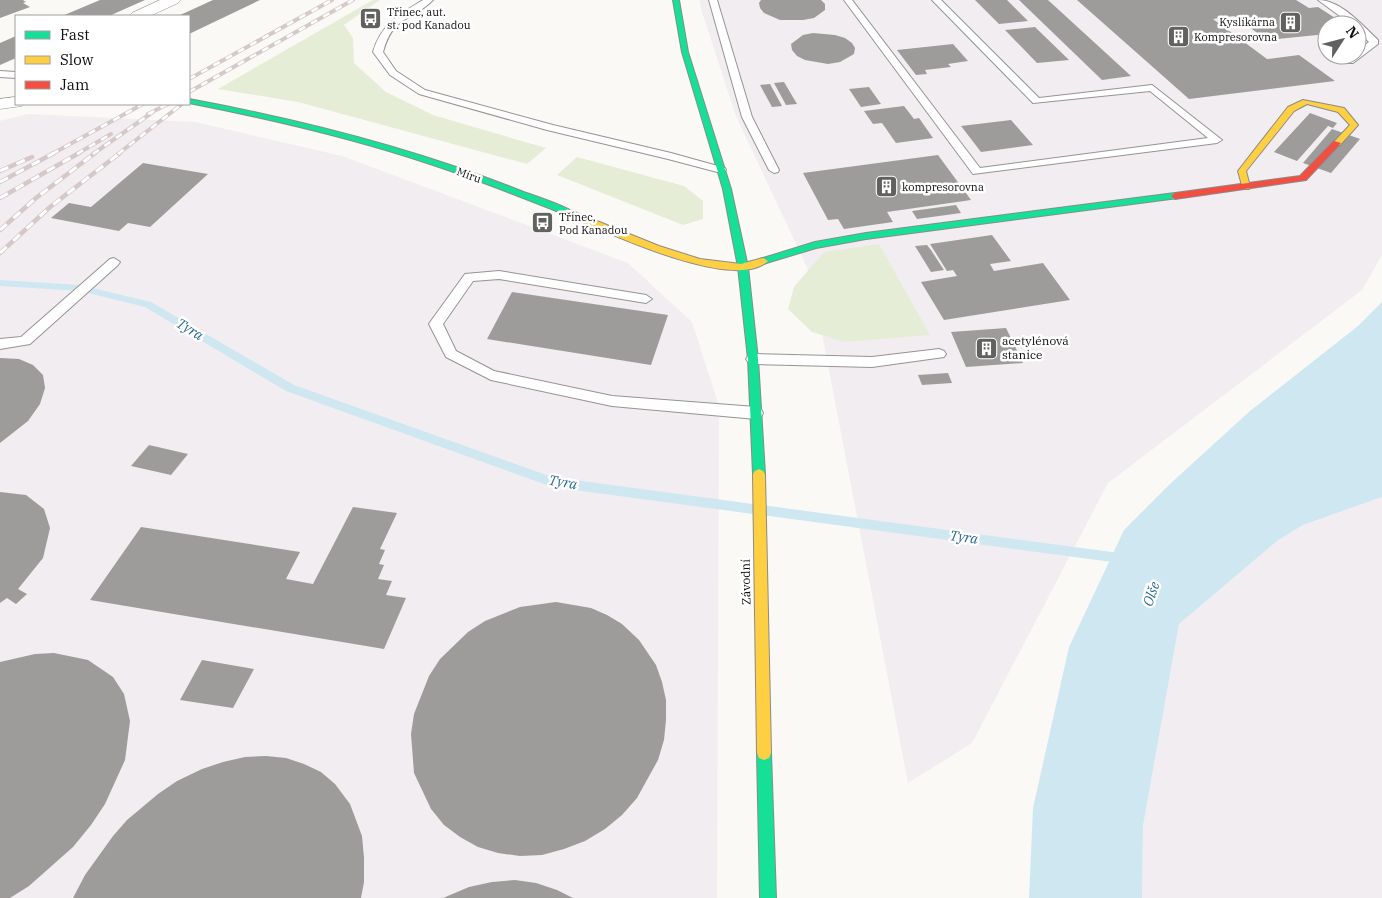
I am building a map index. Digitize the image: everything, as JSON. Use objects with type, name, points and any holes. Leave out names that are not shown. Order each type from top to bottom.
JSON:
[{"type":"street","points":[[140,15],[173,0]]},
{"type":"street","name":"Závodní","points":[[676,0],[685,52],[727,189],[743,267],[753,359],[759,450],[760,583],[768,898]]},
{"type":"street","name":"Míru","points":[[190,101],[335,132],[470,174],[686,259],[719,266],[743,267],[815,245],[866,236],[1246,187],[1303,178],[1354,126],[1341,110],[1306,102],[1291,109],[1242,171],[1246,187]]},
{"type":"street","points":[[0,104],[15,102]]},
{"type":"lane","points":[[429,0],[390,24],[380,38],[378,52],[393,74],[422,92],[551,128],[671,156],[721,170]]},
{"type":"lane","points":[[714,0],[747,117],[774,170]]},
{"type":"lane","points":[[848,0],[977,172],[1217,140],[1152,88],[1037,102],[936,0]]},
{"type":"lane","points":[[1322,0],[1345,15]]},
{"type":"lane","points":[[1367,35],[1375,42],[1367,48]]},
{"type":"lane","points":[[0,74],[15,75]]},
{"type":"lane","points":[[0,344],[25,341],[114,262]]},
{"type":"lane","points":[[646,299],[499,275],[469,277],[436,324],[451,354],[491,375],[612,401],[756,413]]},
{"type":"lane","points":[[753,359],[872,362],[939,354]]},
{"type":"shaded area","points":[[700,0],[1382,0],[1382,255],[1362,290],[1108,483],[972,743],[908,783],[811,276],[736,116],[701,9]]},
{"type":"shaded area","points":[[28,114],[195,122],[342,156],[628,263],[692,322],[719,406],[717,898],[0,898],[0,121]]},
{"type":"shaded area","points":[[1382,497],[1382,898],[1142,898],[1143,826],[1179,624],[1277,541],[1303,525]]},
{"type":"green space","points":[[373,0],[380,0],[344,25],[353,38],[354,63],[386,92],[433,115],[546,148],[527,164],[298,102],[218,89]]},
{"type":"green space","points":[[577,157],[684,186],[703,201],[703,219],[683,225],[557,175]]},
{"type":"green space","points":[[879,244],[930,335],[844,342],[812,332],[788,309],[794,287],[824,252]]},
{"type":"water","name":"Olše","points":[[1382,302],[1382,497],[1303,525],[1277,541],[1179,624],[1143,826],[1142,898],[1029,898],[1033,808],[1069,647],[1124,530],[1171,483],[1250,411],[1358,326]]},
{"type":"building","points":[[0,0],[23,0],[26,2],[23,3],[30,7],[0,18]]},
{"type":"building","points":[[100,0],[145,0],[111,15],[64,15]]},
{"type":"building","points":[[213,0],[260,0],[190,34],[190,15],[180,15]]},
{"type":"building","points":[[761,0],[821,0],[825,4],[825,10],[814,18],[780,20],[764,13],[760,8],[759,3]]},
{"type":"building","points":[[975,0],[1007,0],[1028,21],[999,24]]},
{"type":"building","points":[[1019,0],[1048,0],[1131,76],[1102,80]]},
{"type":"building","name":"Kompresorovna","points":[[1077,0],[1296,0],[1309,8],[1318,7],[1330,15],[1317,15],[1317,35],[1267,40],[1234,16],[1213,19],[1267,59],[1299,55],[1335,81],[1189,99]]},
{"type":"building","points":[[1035,27],[1069,60],[1037,63],[1005,30]]},
{"type":"building","points":[[813,33],[845,38],[855,48],[854,54],[840,62],[828,64],[805,60],[797,56],[792,50],[791,44],[803,35]]},
{"type":"building","points":[[15,36],[15,58],[0,65],[0,43]]},
{"type":"building","points":[[953,44],[968,61],[948,64],[951,67],[925,70],[927,74],[916,75],[897,50]]},
{"type":"building","points":[[784,82],[797,104],[786,105],[774,83]]},
{"type":"building","points":[[770,84],[782,106],[772,107],[760,85]]},
{"type":"building","points":[[869,87],[881,104],[861,107],[849,89]]},
{"type":"building","points":[[904,106],[914,119],[919,118],[933,138],[896,143],[882,123],[873,124],[864,111]]},
{"type":"building","points":[[1310,113],[1337,123],[1333,128],[1328,126],[1297,161],[1274,152]]},
{"type":"building","points":[[1011,120],[1033,145],[981,152],[961,126]]},
{"type":"building","points":[[1332,129],[1360,139],[1331,173],[1303,163]]},
{"type":"building","name":"kompresorovna","points":[[938,155],[971,200],[887,212],[893,222],[844,229],[838,219],[828,220],[803,173]]},
{"type":"building","points":[[143,163],[208,174],[150,227],[128,223],[119,231],[51,218],[69,203],[91,207]]},
{"type":"building","points":[[956,205],[961,213],[917,219],[912,211]]},
{"type":"building","points":[[992,235],[1011,261],[990,264],[994,271],[1043,263],[1070,300],[944,320],[921,282],[957,276],[953,270],[947,271],[930,244]]},
{"type":"building","points":[[927,245],[944,270],[931,272],[915,246]]},
{"type":"building","points":[[512,292],[668,315],[651,365],[487,339]]},
{"type":"building","name":"acetylénová stanice","points":[[1006,328],[1023,363],[966,367],[951,332]]},
{"type":"building","points":[[0,358],[19,359],[33,365],[43,375],[45,388],[40,404],[28,421],[0,443]]},
{"type":"building","points":[[948,373],[952,383],[922,385],[918,375]]},
{"type":"building","points":[[149,445],[188,454],[171,475],[131,466]]},
{"type":"building","points":[[0,492],[26,495],[44,509],[50,528],[43,558],[18,589],[27,594],[16,604],[7,598],[0,603]]},
{"type":"building","points":[[353,507],[397,513],[380,549],[385,550],[379,564],[384,565],[378,579],[392,581],[386,595],[406,598],[384,649],[90,600],[141,527],[300,552],[286,579],[313,584]]},
{"type":"building","points":[[556,602],[591,608],[607,615],[622,624],[639,640],[656,665],[662,682],[666,700],[664,740],[658,760],[637,798],[622,815],[605,829],[585,841],[542,855],[520,856],[498,853],[478,847],[460,837],[444,825],[431,809],[414,773],[411,734],[414,714],[429,676],[440,659],[468,632],[485,621],[520,607]]},
{"type":"building","points":[[54,653],[88,660],[113,677],[124,694],[130,721],[125,760],[105,804],[73,847],[29,886],[10,898],[0,898],[0,662],[35,654]]},
{"type":"building","points":[[202,660],[254,669],[233,708],[180,700]]},
{"type":"building","points":[[266,756],[286,758],[321,772],[335,784],[350,804],[362,836],[364,882],[361,898],[73,898],[85,875],[113,836],[127,820],[158,794],[177,781],[202,769],[245,757]]},
{"type":"building","points":[[515,880],[536,883],[573,898],[443,898],[469,887]]},
{"type":"waterway","name":"Tyra","points":[[0,283],[80,288],[148,304],[290,388],[552,482],[1127,559]]},
{"type":"railway","points":[[190,78],[332,0]]},
{"type":"railway","points":[[190,91],[353,0]]},
{"type":"railway","points":[[52,154],[141,105]]},
{"type":"railway","points":[[148,114],[166,105]]},
{"type":"railway","points":[[118,154],[181,105]]},
{"type":"railway","points":[[93,154],[153,112]]},
{"type":"railway","points":[[77,154],[111,134]]},
{"type":"railway","points":[[0,182],[54,153]]},
{"type":"railway","points":[[0,198],[79,153]]},
{"type":"railway","points":[[0,230],[36,198],[95,153]]},
{"type":"railway","points":[[0,253],[50,207],[120,153]]},
{"type":"railway","points":[[0,171],[32,157]]},
{"type":"traffic: fast","points":[[676,0],[685,52],[727,189],[743,267],[753,359],[759,474]]},
{"type":"traffic: fast","points":[[190,101],[295,123],[400,151],[482,179],[572,214]]},
{"type":"traffic: fast","points":[[763,261],[815,245],[866,236],[1175,196]]},
{"type":"traffic: fast","points":[[764,753],[768,898]]},
{"type":"traffic: slow","points":[[1246,187],[1242,171],[1291,109],[1306,102],[1341,110],[1354,125],[1337,143]]},
{"type":"traffic: slow","points":[[572,214],[633,240],[700,262],[741,267],[763,261]]},
{"type":"traffic: slow","points":[[759,474],[764,753]]},
{"type":"traffic: jam","points":[[1175,196],[1303,178],[1337,143]]},
{"type":"place","name":"Třinec, aut. st. pod Kanadou","points":[[371,18]]},
{"type":"place","name":"Kyslíkárna","points":[[1291,22]]},
{"type":"place","name":"Kompresorovna","points":[[1178,37]]},
{"type":"place","name":"kompresorovna","points":[[886,187]]},
{"type":"place","name":"Třinec, Pod Kanadou","points":[[543,223]]},
{"type":"place","name":"acetylénová stanice","points":[[986,348]]}]
